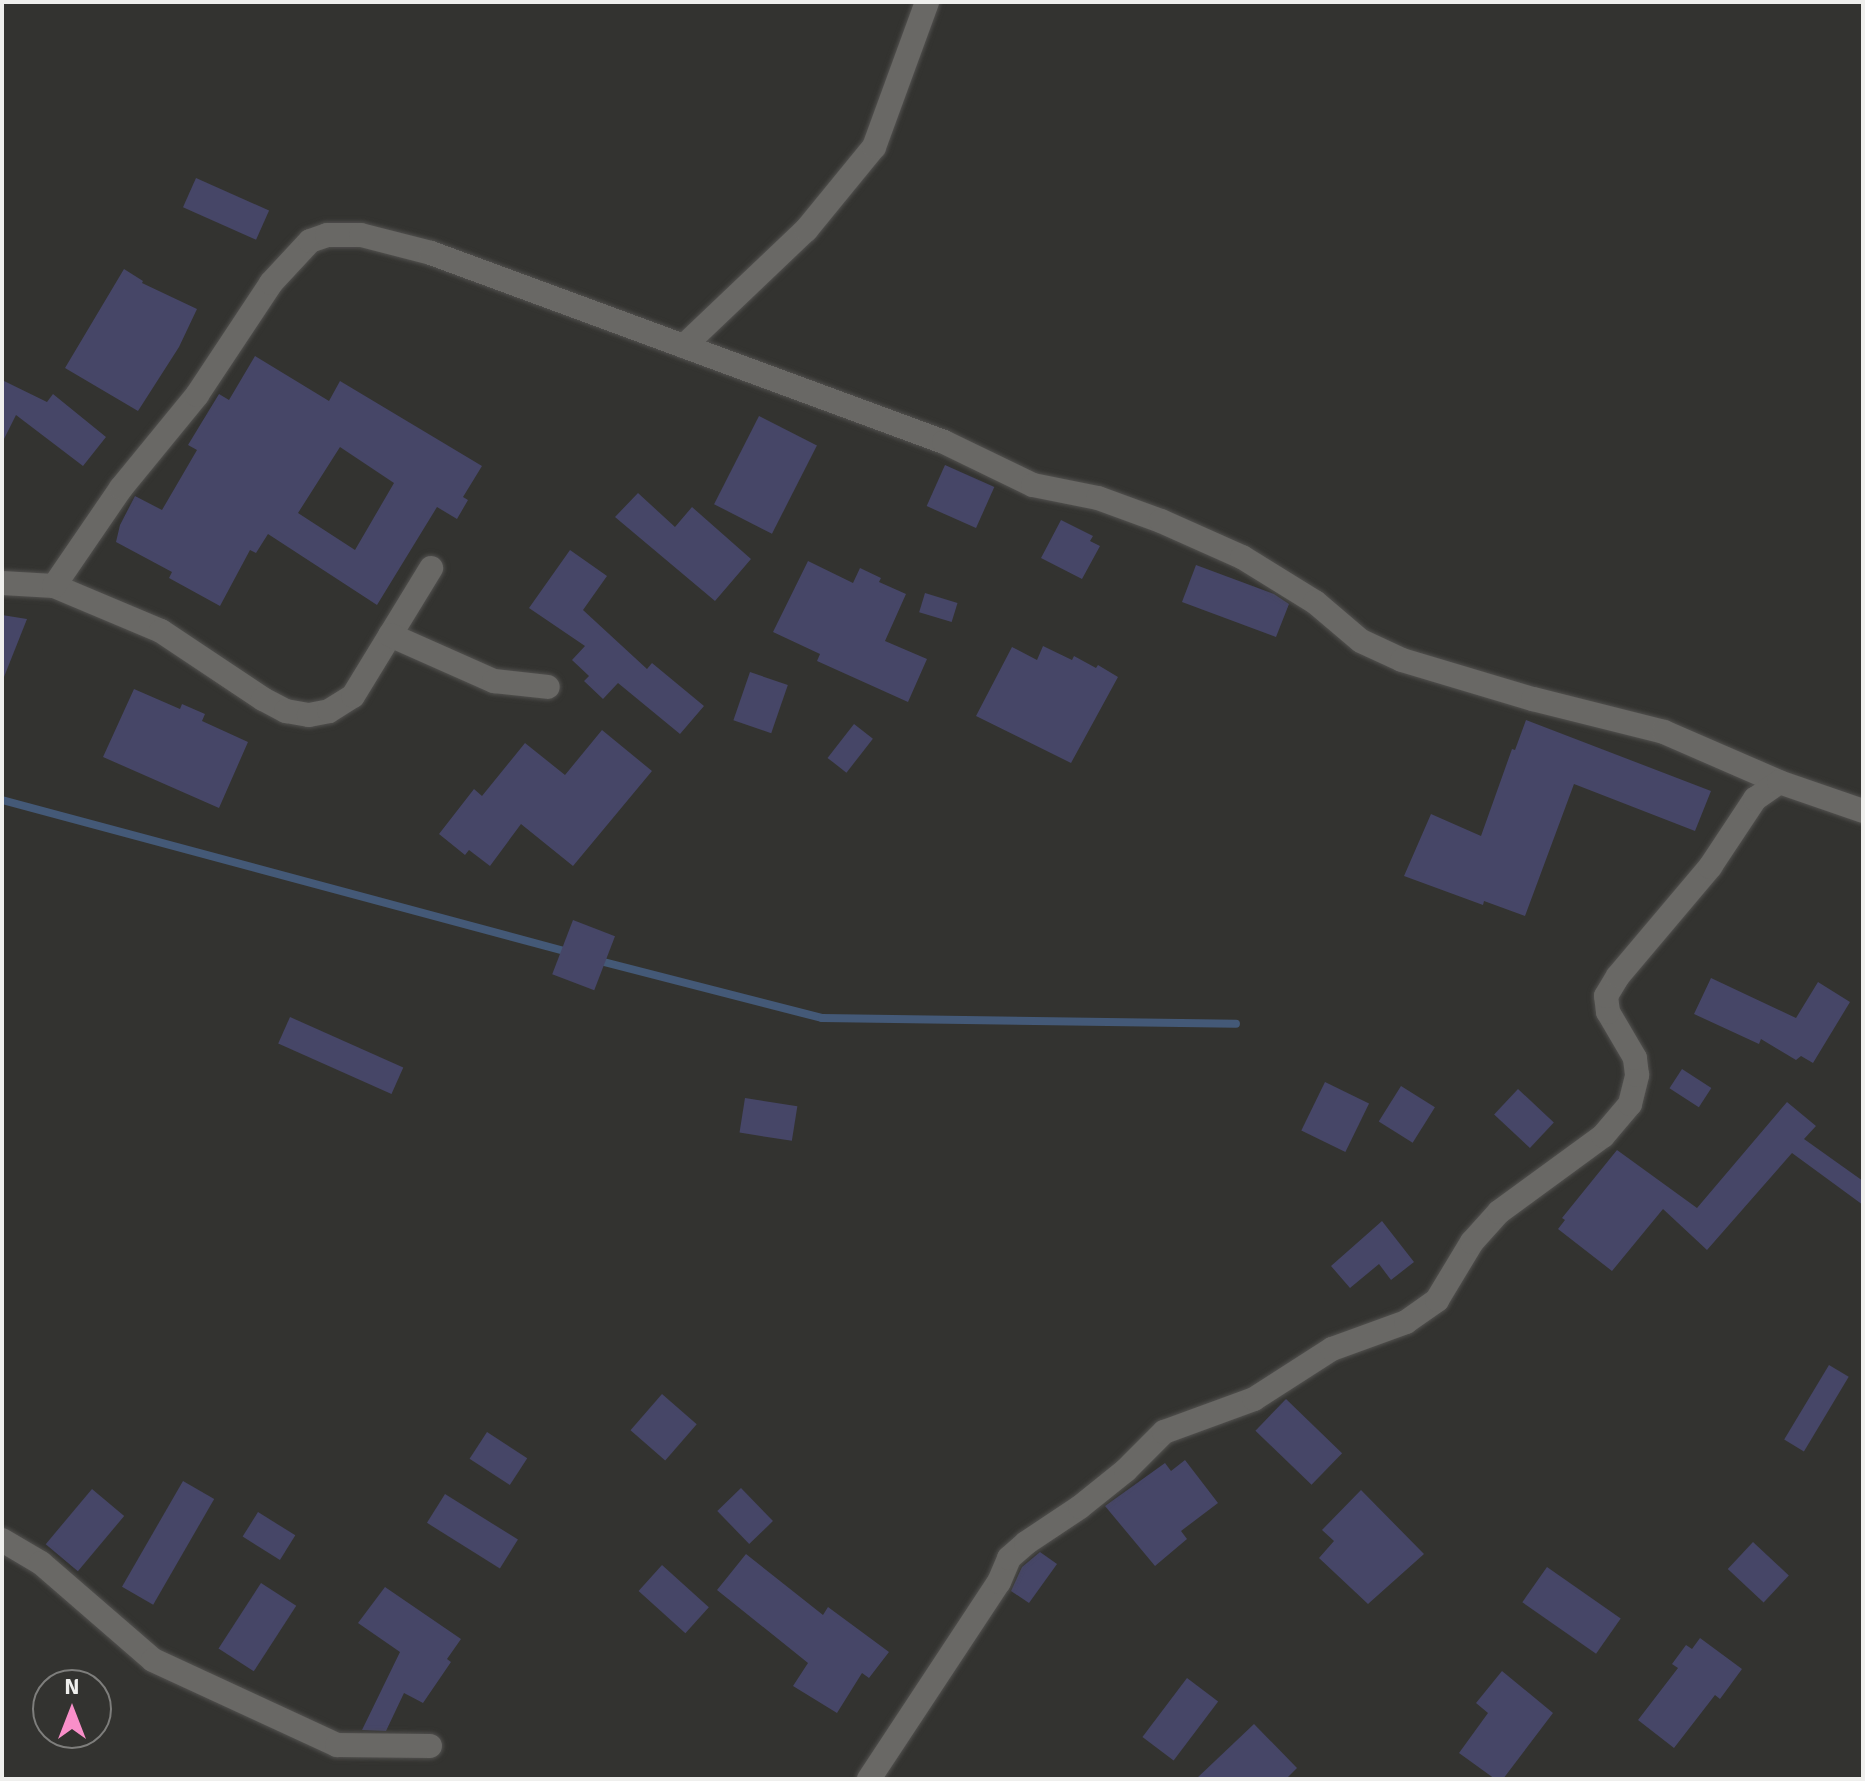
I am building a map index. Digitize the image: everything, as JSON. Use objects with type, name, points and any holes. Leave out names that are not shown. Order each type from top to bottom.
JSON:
[{"type":"street","points":[[684,346],[806,230],[874,147],[927,2]]},
{"type":"street","points":[[54,586],[121,488],[197,395],[271,283],[310,241],[327,235],[361,235],[431,253],[944,442],[1033,485],[1098,498],[1161,521],[1242,557],[1315,602],[1361,641],[1402,660],[1533,699],[1664,732],[1779,782],[1863,811]]},
{"type":"street","points":[[2,583],[21,587],[54,586],[161,631],[263,699],[286,711],[309,715],[329,711],[353,696],[431,568]]},
{"type":"street","points":[[390,635],[494,681],[548,687]]},
{"type":"street","points":[[1746,767],[1755,799]]},
{"type":"street","points":[[869,1779],[1017,1550],[1103,1489],[1164,1432],[1254,1399],[1332,1349],[1406,1322],[1437,1300],[1472,1242],[1499,1212],[1603,1136],[1630,1104],[1637,1075],[1635,1058],[1617,1032],[1608,1012],[1606,996],[1618,976],[1710,867],[1755,799],[1779,782]]},
{"type":"street","points":[[2,1540],[41,1563],[153,1660],[337,1745],[430,1746]]},
{"type":"building","points":[[196,178],[269,211],[256,240],[183,207]]},
{"type":"building","points":[[124,269],[142,283],[197,309],[179,347],[138,411],[65,368]]},
{"type":"building","points":[[255,356],[329,401],[340,381],[482,466],[463,497],[468,500],[457,519],[437,507],[377,605],[268,534],[256,553],[250,550],[220,606],[169,578],[172,572],[116,542],[120,525],[135,496],[162,510],[197,450],[188,445],[219,394],[229,400]],"holes":[[[340,447],[394,483],[355,550],[298,513]]]},
{"type":"building","points":[[2,380],[47,402],[53,394],[106,437],[83,466],[16,415],[2,443]]},
{"type":"building","points":[[759,416],[817,446],[772,534],[714,504]]},
{"type":"building","points":[[945,465],[994,487],[976,528],[927,506]]},
{"type":"building","points":[[638,493],[675,527],[692,507],[751,559],[715,601],[615,517]]},
{"type":"building","points":[[1061,520],[1093,536],[1090,541],[1100,546],[1082,579],[1041,558]]},
{"type":"building","points":[[570,550],[607,576],[583,610],[647,669],[652,663],[704,706],[680,734],[618,683],[603,699],[584,681],[589,676],[572,660],[585,646],[529,608]]},
{"type":"building","points":[[808,561],[853,583],[860,568],[881,578],[879,582],[906,594],[885,641],[927,659],[908,702],[817,661],[820,654],[773,632]]},
{"type":"building","points":[[1196,565],[1274,594],[1289,604],[1276,637],[1182,602]]},
{"type":"building","points":[[925,593],[958,603],[952,622],[919,612]]},
{"type":"building","points":[[2,615],[27,619],[2,682]]},
{"type":"building","points":[[1043,646],[1072,660],[1074,656],[1096,668],[1098,665],[1118,677],[1071,763],[976,716],[1012,647],[1037,660]]},
{"type":"building","points":[[750,672],[788,685],[771,733],[733,720]]},
{"type":"building","points":[[134,689],[180,709],[182,704],[205,714],[202,721],[248,742],[219,808],[103,757]]},
{"type":"building","points":[[1526,720],[1711,791],[1695,831],[1574,784],[1525,916],[1484,901],[1483,905],[1404,876],[1431,814],[1481,836],[1512,749],[1515,750]]},
{"type":"building","points":[[854,724],[873,739],[846,773],[828,758]]},
{"type":"building","points":[[602,730],[652,771],[573,866],[521,824],[490,866],[469,850],[465,855],[439,834],[474,789],[482,796],[525,743],[565,775]]},
{"type":"building","points":[[573,920],[615,936],[594,990],[552,974]]},
{"type":"building","points":[[1711,978],[1796,1018],[1818,982],[1850,1002],[1813,1063],[1801,1056],[1796,1060],[1761,1039],[1759,1044],[1694,1014]]},
{"type":"building","points":[[290,1017],[403,1067],[391,1094],[278,1043]]},
{"type":"building","points":[[1682,1069],[1711,1088],[1699,1107],[1669,1088]]},
{"type":"building","points":[[1325,1082],[1369,1103],[1345,1152],[1301,1131]]},
{"type":"building","points":[[1401,1086],[1435,1107],[1413,1143],[1379,1122]]},
{"type":"building","points":[[1518,1089],[1554,1122],[1530,1148],[1494,1115]]},
{"type":"building","points":[[745,1098],[797,1106],[792,1141],[740,1133]]},
{"type":"building","points":[[1787,1102],[1816,1126],[1804,1139],[1863,1181],[1863,1205],[1792,1153],[1707,1250],[1663,1209],[1612,1271],[1558,1229],[1565,1220],[1562,1218],[1617,1150],[1697,1208]]},
{"type":"building","points":[[1382,1221],[1414,1262],[1391,1280],[1379,1264],[1350,1288],[1331,1266]]},
{"type":"building","points":[[1829,1365],[1849,1377],[1804,1451],[1784,1440]]},
{"type":"building","points":[[662,1394],[697,1424],[665,1460],[631,1430]]},
{"type":"building","points":[[1286,1399],[1342,1453],[1312,1485],[1255,1431]]},
{"type":"building","points":[[487,1432],[527,1458],[510,1485],[470,1459]]},
{"type":"building","points":[[1185,1460],[1218,1503],[1181,1531],[1187,1539],[1155,1566],[1105,1506],[1165,1463],[1171,1471]]},
{"type":"building","points":[[183,1481],[214,1499],[153,1605],[122,1587]]},
{"type":"building","points":[[741,1488],[773,1521],[749,1544],[717,1511]]},
{"type":"building","points":[[92,1489],[124,1516],[78,1571],[46,1544]]},
{"type":"building","points":[[1361,1490],[1424,1554],[1368,1604],[1319,1558],[1334,1541],[1322,1530]]},
{"type":"building","points":[[445,1494],[518,1540],[500,1568],[427,1523]]},
{"type":"building","points":[[258,1512],[295,1535],[280,1560],[243,1537]]},
{"type":"building","points":[[1753,1542],[1789,1575],[1764,1602],[1728,1569]]},
{"type":"building","points":[[1040,1552],[1057,1564],[1029,1603],[1011,1591],[1022,1567]]},
{"type":"building","points":[[746,1554],[823,1615],[828,1607],[889,1652],[869,1678],[862,1673],[837,1713],[793,1686],[808,1663],[717,1590]]},
{"type":"building","points":[[662,1565],[709,1607],[685,1633],[639,1591]]},
{"type":"building","points":[[1547,1567],[1621,1619],[1596,1654],[1522,1602]]},
{"type":"building","points":[[261,1583],[296,1606],[254,1671],[219,1648]]},
{"type":"building","points":[[385,1587],[461,1639],[447,1659],[451,1662],[423,1703],[404,1693],[386,1731],[362,1730],[400,1652],[358,1623]]},
{"type":"building","points":[[1700,1638],[1742,1669],[1720,1699],[1715,1695],[1674,1748],[1638,1720],[1678,1668],[1672,1664],[1686,1645],[1692,1649]]},
{"type":"building","points":[[1502,1671],[1553,1713],[1503,1779],[1495,1779],[1459,1753],[1488,1713],[1476,1703]]},
{"type":"building","points":[[1187,1678],[1218,1701],[1174,1761],[1142,1737]]},
{"type":"building","points":[[1254,1724],[1297,1768],[1286,1779],[1196,1779]]},
{"type":"waterway","points":[[2,800],[572,953]]},
{"type":"waterway","points":[[596,960],[822,1018],[1236,1024]]}]
